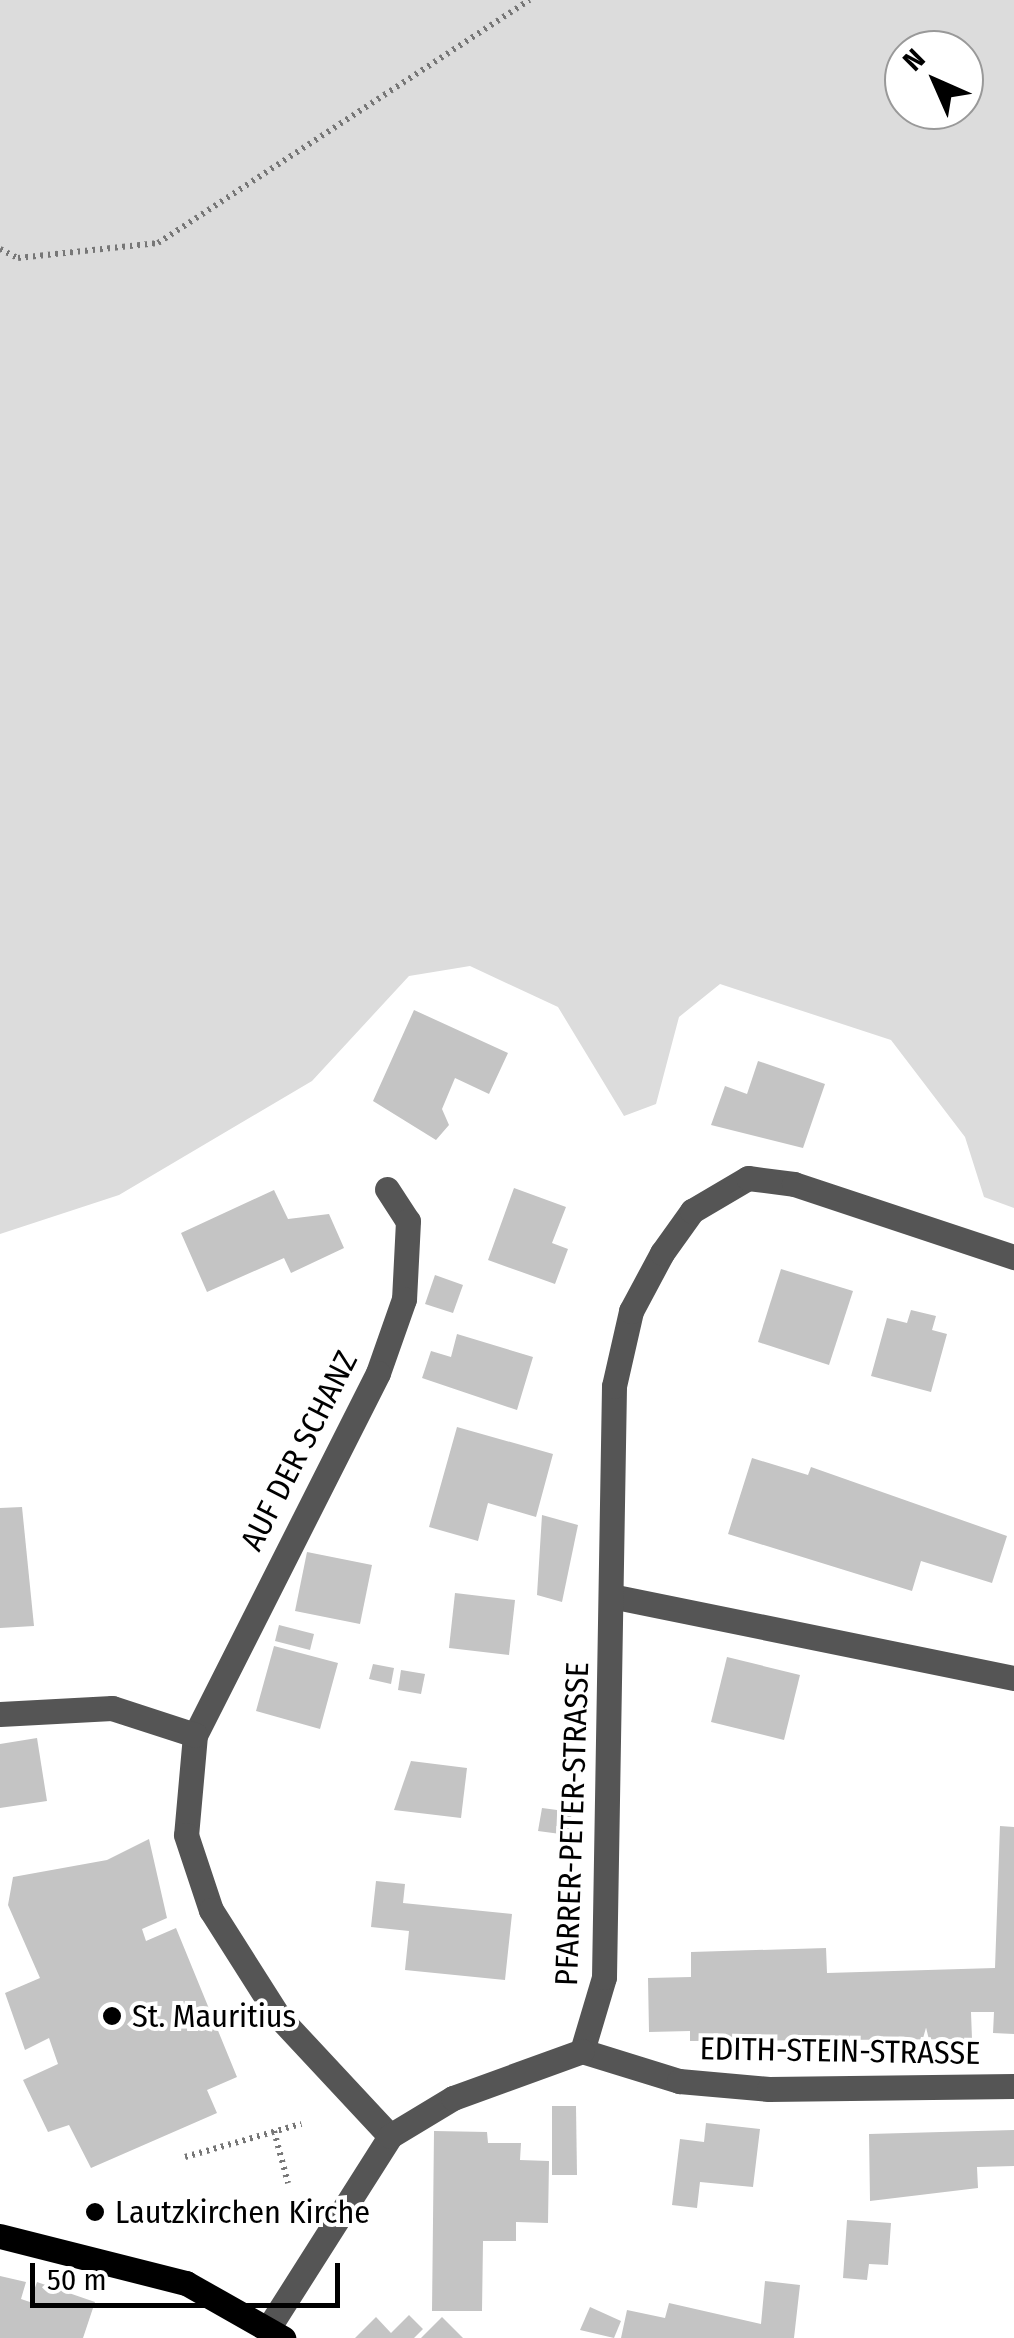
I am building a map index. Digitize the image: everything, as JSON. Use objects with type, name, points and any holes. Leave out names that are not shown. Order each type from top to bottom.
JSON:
[{"type":"main road","points":[[0,2236],[141,2267],[276,2332]]},
{"type":"street","name":"PFARRER-PETER-STRASSE","points":[[582,2051],[604,1977],[614,1386],[631,1311],[662,1253],[721,1186],[748,1178],[794,1184],[1014,1257]]},
{"type":"street","name":"AUF DER SCHANZ","points":[[388,1189],[408,1221],[404,1299],[378,1373],[244,1629],[195,1735],[186,1834],[211,1910],[305,2053],[390,2136]]},
{"type":"street","points":[[611,1596],[1014,1678]]},
{"type":"street","points":[[0,1714],[112,1708],[195,1735]]},
{"type":"street","points":[[276,2332],[390,2136],[453,2098],[582,2051]]},
{"type":"street","name":"EDITH-STEIN-STRASSE","points":[[582,2051],[679,2082],[769,2089],[1014,2086]]},
{"type":"path","points":[[0,249],[18,258],[158,243],[530,0]]},
{"type":"path","points":[[185,2157],[301,2124]]},
{"type":"path","points":[[274,2131],[288,2183]]},
{"type":"shaded area","points":[[0,0],[1014,0],[1014,1208],[984,1197],[965,1137],[891,1040],[720,984],[679,1017],[656,1104],[624,1116],[558,1007],[470,966],[409,976],[312,1081],[119,1195],[0,1234]]},
{"type":"building","points":[[414,1010],[508,1053],[489,1094],[455,1078],[442,1109],[449,1125],[436,1140],[373,1101]]},
{"type":"building","points":[[758,1061],[825,1084],[803,1148],[711,1125],[725,1086],[747,1094]]},
{"type":"building","points":[[514,1188],[566,1207],[552,1243],[568,1249],[555,1284],[488,1260]]},
{"type":"building","points":[[274,1190],[288,1219],[329,1214],[344,1248],[291,1273],[284,1258],[207,1292],[181,1233]]},
{"type":"building","points":[[781,1269],[853,1291],[829,1365],[758,1342]]},
{"type":"building","points":[[435,1275],[463,1285],[453,1313],[425,1304]]},
{"type":"building","points":[[911,1310],[936,1316],[932,1330],[947,1334],[931,1392],[871,1376],[887,1318],[907,1323]]},
{"type":"building","points":[[457,1334],[533,1357],[517,1410],[422,1378],[431,1351],[451,1357]]},
{"type":"building","points":[[457,1427],[553,1454],[536,1517],[488,1503],[478,1541],[429,1527]]},
{"type":"building","points":[[752,1458],[808,1475],[811,1467],[1007,1536],[992,1583],[921,1561],[912,1591],[728,1534]]},
{"type":"building","points":[[22,1507],[34,1626],[0,1628],[0,1508]]},
{"type":"building","points":[[542,1515],[578,1525],[562,1602],[537,1595]]},
{"type":"building","points":[[307,1552],[372,1565],[360,1624],[295,1611]]},
{"type":"building","points":[[455,1593],[515,1600],[509,1655],[449,1648]]},
{"type":"building","points":[[279,1625],[314,1634],[310,1650],[275,1641]]},
{"type":"building","points":[[274,1646],[338,1663],[320,1729],[256,1711]]},
{"type":"building","points":[[727,1657],[800,1675],[784,1740],[711,1722]]},
{"type":"building","points":[[373,1664],[394,1668],[391,1684],[369,1679]]},
{"type":"building","points":[[401,1670],[425,1674],[421,1694],[398,1690]]},
{"type":"building","points":[[37,1738],[47,1801],[0,1808],[0,1744]]},
{"type":"building","points":[[411,1761],[467,1768],[461,1818],[394,1810]]},
{"type":"building","points":[[542,1808],[572,1812],[568,1835],[538,1831]]},
{"type":"building","points":[[1000,1826],[1014,1827],[1014,2034],[993,2033],[994,2012],[971,2012],[972,2039],[690,2041],[690,2031],[649,2032],[648,1978],[691,1977],[691,1952],[826,1948],[827,1973],[995,1968]]},
{"type":"building","name":"St. Mauritius","points":[[149,1839],[167,1918],[142,1929],[146,1941],[176,1928],[237,2077],[207,2090],[217,2113],[91,2168],[69,2125],[48,2132],[23,2080],[58,2064],[49,2038],[25,2050],[5,1993],[40,1978],[8,1905],[13,1877],[107,1860]]},
{"type":"building","points":[[376,1881],[405,1884],[403,1903],[512,1914],[505,1980],[405,1970],[409,1931],[371,1927]]},
{"type":"building","points":[[552,2106],[576,2106],[577,2175],[552,2175]]},
{"type":"building","points":[[706,2123],[760,2129],[753,2187],[700,2182],[697,2208],[672,2205],[680,2139],[704,2142]]},
{"type":"building","points":[[1014,2130],[1014,2166],[977,2167],[978,2188],[870,2201],[869,2134]]},
{"type":"building","points":[[434,2131],[487,2132],[488,2143],[521,2143],[520,2160],[549,2161],[548,2223],[516,2222],[516,2241],[483,2241],[482,2311],[432,2311]]},
{"type":"building","points":[[847,2220],[891,2223],[888,2265],[869,2264],[867,2280],[843,2278]]},
{"type":"building","points":[[0,2276],[26,2282],[21,2299],[30,2302],[37,2282],[95,2302],[83,2338],[0,2338]]},
{"type":"building","points":[[765,2281],[800,2285],[794,2338],[621,2338],[627,2310],[665,2318],[669,2303],[761,2324]]},
{"type":"building","points":[[590,2307],[621,2321],[614,2338],[580,2330]]},
{"type":"building","points":[[409,2315],[423,2329],[414,2338],[355,2338],[376,2317],[391,2333]]},
{"type":"building","points":[[442,2317],[463,2338],[421,2338]]},
{"type":"place","name":"St. Mauritius","points":[[112,2016]]},
{"type":"place","name":"Lautzkirchen Kirche","points":[[95,2212]]}]
